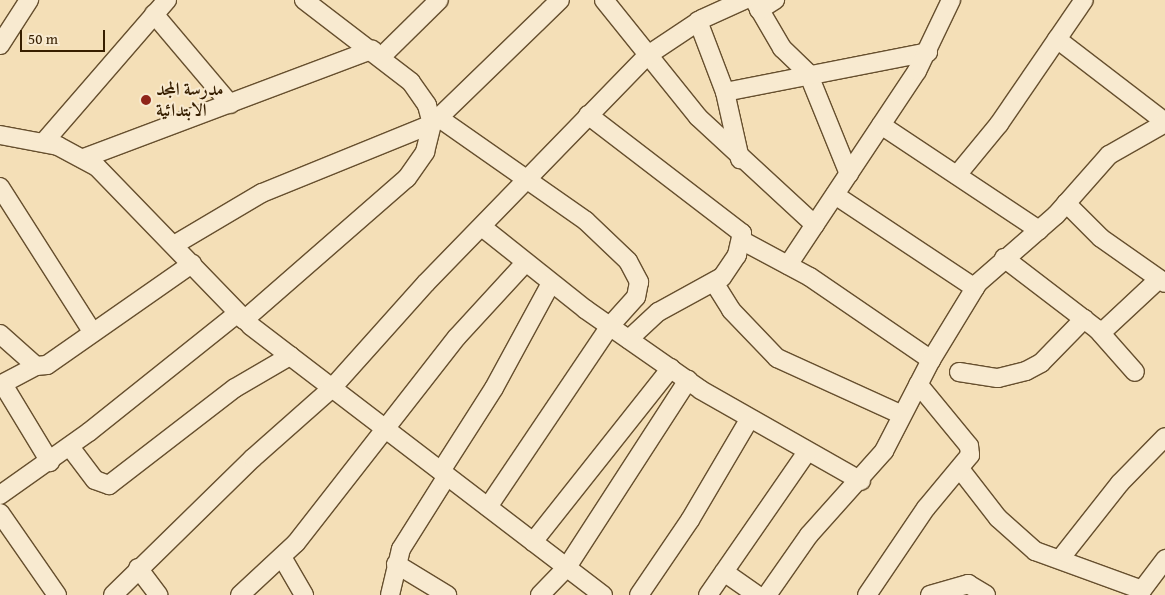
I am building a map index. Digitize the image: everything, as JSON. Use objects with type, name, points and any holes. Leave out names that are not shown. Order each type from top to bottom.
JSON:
[{"type":"street","points":[[0,45],[29,0]]},
{"type":"street","points":[[44,142],[167,0]]},
{"type":"street","points":[[84,158],[230,104],[376,54],[439,0]]},
{"type":"street","points":[[174,245],[262,194],[435,121],[560,0]]},
{"type":"street","points":[[604,0],[648,55],[740,159],[815,225]]},
{"type":"street","points":[[114,595],[138,568],[332,388],[588,115],[648,55],[698,21],[744,0]]},
{"type":"street","points":[[775,0],[756,5],[782,48],[808,73],[849,174]]},
{"type":"street","points":[[788,265],[928,52],[951,0]]},
{"type":"street","points":[[958,175],[999,124],[1084,0]]},
{"type":"street","points":[[313,2],[376,54],[418,92],[435,121],[529,178],[586,221],[638,276],[636,297],[610,326],[488,507]]},
{"type":"street","points":[[154,14],[230,104]]},
{"type":"street","points":[[698,21],[725,92],[740,159]]},
{"type":"street","points":[[767,595],[809,535],[861,481],[884,451],[931,360],[975,288],[1004,258],[1039,230],[1109,155],[1165,123],[1057,39]]},
{"type":"street","points":[[725,92],[808,73],[928,52]]},
{"type":"street","points":[[588,115],[740,229],[741,240],[732,266],[715,284],[658,312],[629,339]]},
{"type":"street","points":[[0,495],[50,462],[240,317],[407,178],[425,152],[435,121]]},
{"type":"street","points":[[881,125],[1039,230]]},
{"type":"street","points":[[0,135],[44,142],[84,158],[112,180],[240,317],[603,595]]},
{"type":"street","points":[[835,195],[975,288]]},
{"type":"street","points":[[3,198],[91,330]]},
{"type":"street","points":[[1066,203],[1101,238],[1162,281],[1101,333]]},
{"type":"street","points":[[482,227],[551,283],[688,380],[749,420],[861,481]]},
{"type":"street","points":[[741,240],[788,265],[931,360]]},
{"type":"street","points":[[1004,258],[1101,333],[1135,372]]},
{"type":"street","points":[[240,595],[282,557],[387,430],[456,337],[525,263]]},
{"type":"street","points":[[50,462],[2,385],[36,366],[47,365],[91,330],[192,264]]},
{"type":"street","points":[[390,595],[396,564],[418,518],[494,388],[551,283]]},
{"type":"street","points":[[715,284],[731,310],[777,358],[902,415]]},
{"type":"street","points":[[959,372],[998,378],[1026,371],[1041,364],[1084,319]]},
{"type":"street","points":[[0,334],[36,366]]},
{"type":"street","points":[[70,447],[95,480],[110,484],[234,388],[290,356]]},
{"type":"street","points":[[533,542],[671,368]]},
{"type":"street","points":[[540,595],[567,568],[688,380]]},
{"type":"street","points":[[867,595],[926,508],[970,455],[969,446],[918,384]]},
{"type":"street","points":[[639,595],[690,520],[749,420]]},
{"type":"street","points":[[1060,559],[1120,483],[1165,437]]},
{"type":"street","points":[[708,595],[807,452]]},
{"type":"street","points":[[960,469],[1014,535],[1035,551],[1146,593],[1165,559]]},
{"type":"street","points":[[0,513],[57,595]]},
{"type":"street","points":[[282,557],[304,595]]},
{"type":"street","points":[[396,564],[447,595]]},
{"type":"street","points":[[138,568],[158,595]]},
{"type":"street","points":[[724,572],[757,595]]},
{"type":"street","points":[[930,595],[968,584],[986,595]]},
{"type":"place","name":"مدرسة المجد الابتدائية","points":[[146,100]]}]
